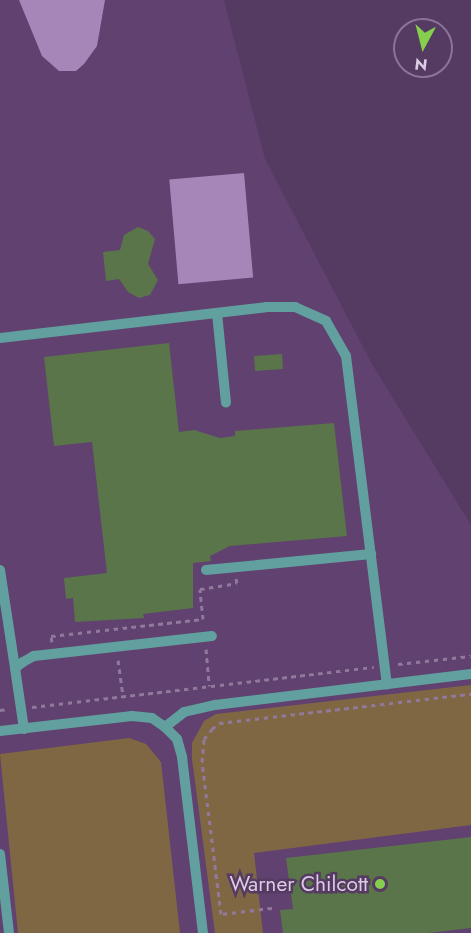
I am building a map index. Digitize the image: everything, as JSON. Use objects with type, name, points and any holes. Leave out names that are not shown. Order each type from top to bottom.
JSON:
[{"type":"lane","points":[[0,338],[217,313],[295,307],[326,321],[334,330],[346,356],[387,684]]},
{"type":"lane","points":[[217,313],[226,404]]},
{"type":"lane","points":[[206,570],[370,554]]},
{"type":"lane","points":[[0,570],[24,729]]},
{"type":"lane","points":[[15,668],[34,656],[208,637]]},
{"type":"lane","points":[[165,727],[184,712],[215,705],[471,674]]},
{"type":"lane","points":[[0,731],[132,716],[152,718],[165,727],[177,739],[182,757],[203,933]]},
{"type":"lane","points":[[0,854],[9,933]]},
{"type":"path","points":[[209,686],[208,637],[203,619],[201,589],[237,583],[235,567]]},
{"type":"path","points":[[53,654],[51,636],[203,619]]},
{"type":"path","points":[[114,629],[123,696]]},
{"type":"path","points":[[0,710],[471,656]]},
{"type":"path","points":[[272,908],[221,914],[202,762],[204,739],[212,729],[219,723],[471,694]]},
{"type":"shaded area","points":[[0,0],[224,0],[265,159],[372,364],[471,525],[471,933],[0,933]]},
{"type":"shaded area","points":[[19,0],[105,0],[97,46],[84,64],[76,71],[59,71],[42,56]]},
{"type":"shaded area","points":[[244,173],[253,278],[178,284],[169,180]]},
{"type":"shaded area","points":[[471,685],[471,825],[254,853],[263,933],[215,933],[192,759],[192,743],[204,721],[216,714]]},
{"type":"shaded area","points":[[129,738],[146,744],[161,762],[180,933],[18,933],[0,754]]},
{"type":"building","points":[[138,227],[148,231],[155,239],[148,264],[158,280],[150,295],[139,298],[128,292],[119,279],[106,281],[103,252],[120,250],[124,235]]},
{"type":"building","points":[[169,343],[179,432],[194,430],[220,438],[235,436],[235,431],[334,423],[347,536],[230,546],[210,556],[211,561],[193,563],[193,608],[143,614],[144,618],[75,622],[73,598],[66,599],[64,578],[107,573],[92,442],[54,446],[44,357]]},
{"type":"building","points":[[282,354],[283,369],[255,371],[254,356]]},
{"type":"building","name":"Warner Chilcott","points":[[471,837],[471,928],[428,933],[283,933],[280,910],[293,909],[286,858]]},
{"type":"place","name":"Warner Chilcott","points":[[380,884]]}]
